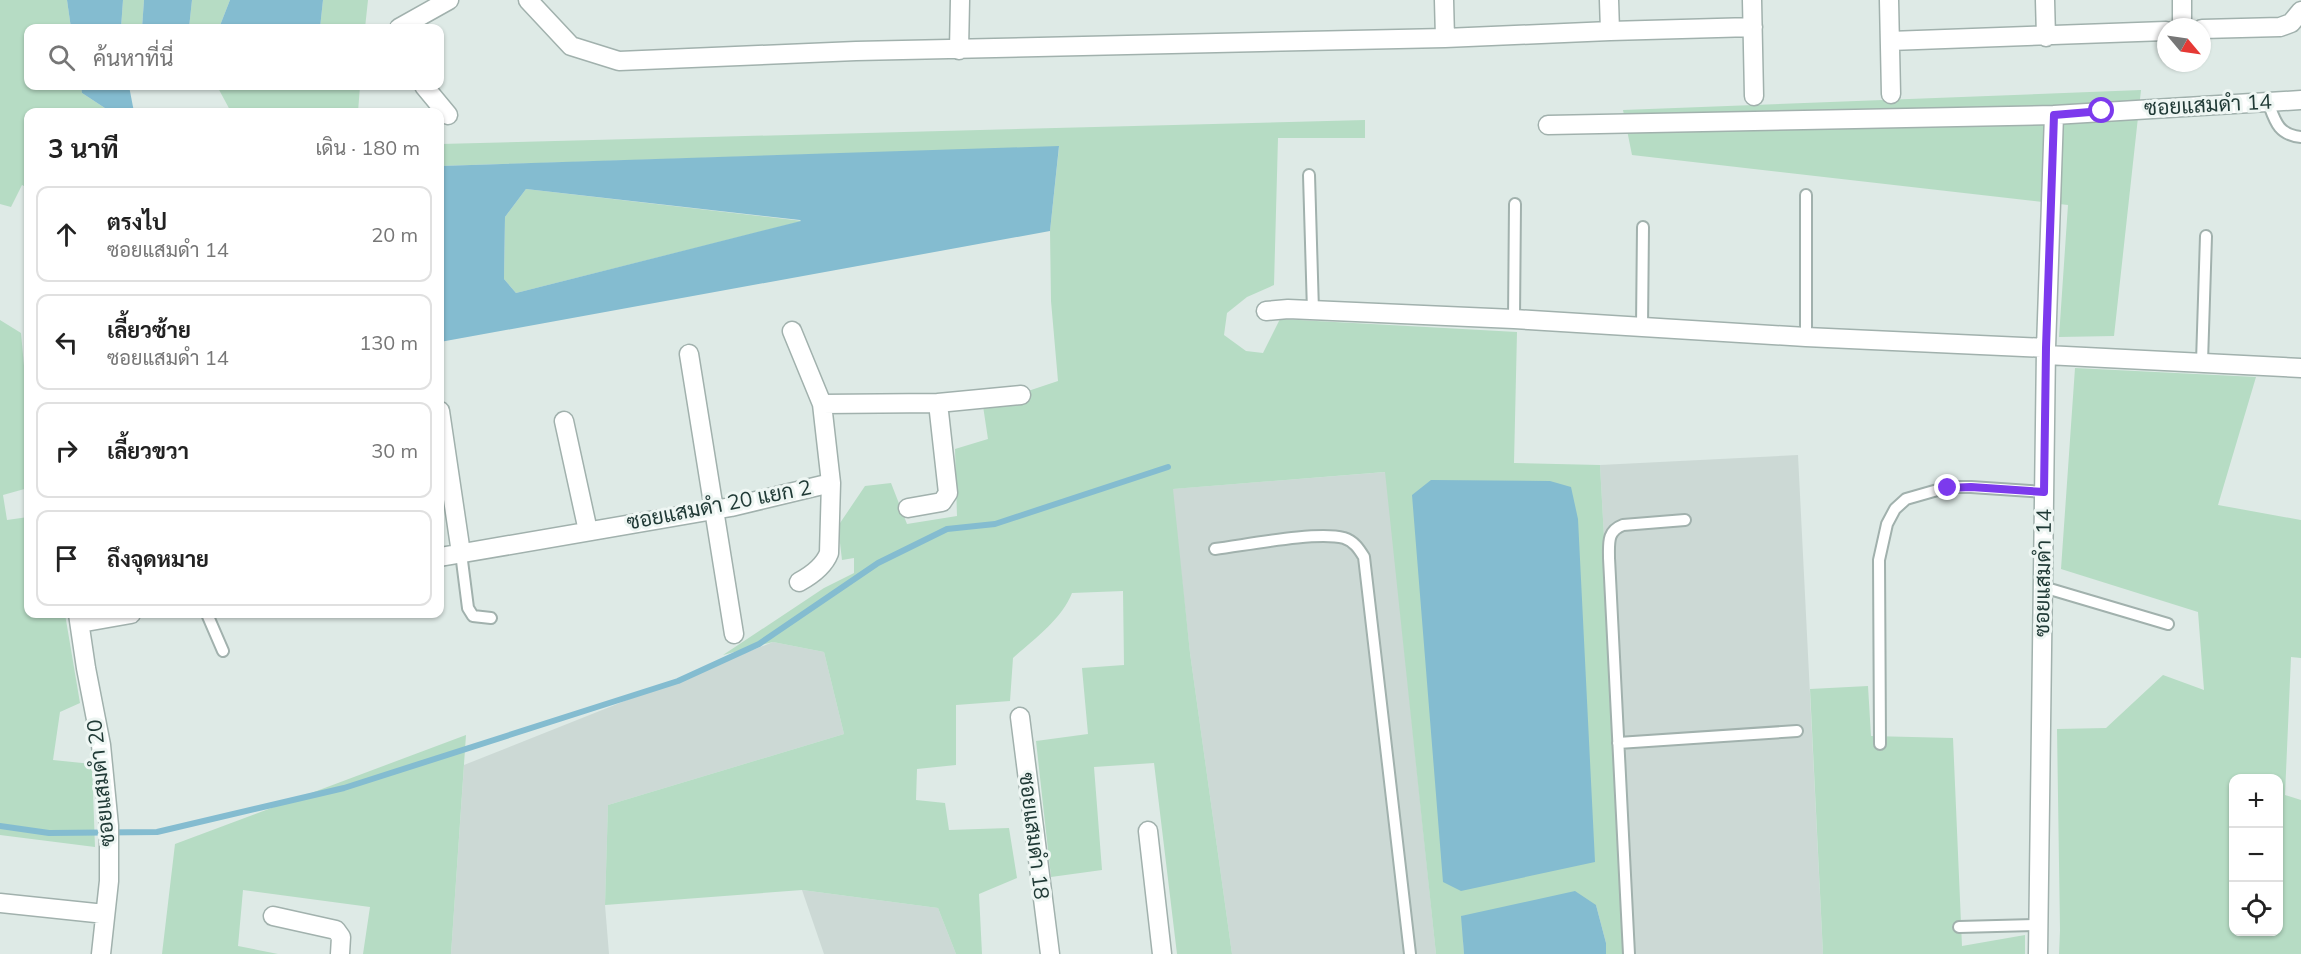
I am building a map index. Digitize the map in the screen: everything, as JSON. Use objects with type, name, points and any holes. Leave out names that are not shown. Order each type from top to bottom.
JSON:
[{"type":"street","points":[[406,24],[449,0]]},
{"type":"street","points":[[528,0],[571,46],[619,61],[856,51],[1445,38],[1753,27]]},
{"type":"street","points":[[958,50],[960,0]]},
{"type":"street","points":[[1444,0],[1445,38]]},
{"type":"street","points":[[1609,0],[1610,31]]},
{"type":"street","points":[[1752,0],[1754,96]]},
{"type":"street","points":[[1889,0],[1891,94]]},
{"type":"street","points":[[2045,0],[2046,37]]},
{"type":"street","points":[[2182,0],[2182,18]]},
{"type":"street","points":[[2211,30],[2280,27],[2291,23],[2301,12]]},
{"type":"street","points":[[1890,41],[2157,31]]},
{"type":"street","points":[[427,90],[442,108]]},
{"type":"street","name":"ซอยแสมดำ 14","points":[[2038,954],[2046,352],[2054,115],[2301,100]]},
{"type":"street","points":[[444,110],[448,115]]},
{"type":"street","points":[[1548,125],[2054,115]]},
{"type":"street","points":[[1266,311],[1514,319],[2301,368]]},
{"type":"street","name":"ซอยแสมดำ 20 แยก 2","points":[[444,556],[713,508],[730,507],[831,483],[822,404],[792,331]]},
{"type":"street","points":[[689,354],[734,634]]},
{"type":"street","points":[[822,404],[938,403],[1021,395]]},
{"type":"street","points":[[908,508],[942,502],[948,493],[938,403]]},
{"type":"street","points":[[564,421],[588,531]]},
{"type":"street","points":[[444,438],[461,553]]},
{"type":"street","points":[[799,582],[825,563],[829,553],[831,483]]},
{"type":"street","name":"ซอยแสมดำ 20","points":[[80,618],[86,668],[101,745],[108,826],[109,881],[101,954]]},
{"type":"street","name":"ซอยแสมดำ 18","points":[[1020,717],[1050,954]]},
{"type":"street","points":[[1148,831],[1162,954]]},
{"type":"street","points":[[0,903],[105,914]]},
{"type":"street","points":[[273,916],[336,930],[341,937],[340,954]]},
{"type":"lane","points":[[2268,102],[2276,124],[2282,132],[2301,137]]},
{"type":"lane","points":[[1309,175],[1313,311]]},
{"type":"lane","points":[[1806,195],[1806,337]]},
{"type":"lane","points":[[1514,319],[1515,204]]},
{"type":"lane","points":[[1642,327],[1643,227]]},
{"type":"lane","points":[[2202,362],[2206,236]]},
{"type":"lane","points":[[1880,744],[1879,560],[1887,524],[1895,509],[1906,500],[1948,488],[1971,487],[2044,492]]},
{"type":"lane","points":[[1629,954],[1610,537],[1615,528],[1623,525],[1685,520]]},
{"type":"lane","points":[[1215,549],[1324,536],[1346,538],[1357,545],[1364,557],[1410,954]]},
{"type":"lane","points":[[461,553],[468,608],[474,616],[491,618]]},
{"type":"lane","points":[[2043,587],[2168,624]]},
{"type":"lane","points":[[209,618],[223,651]]},
{"type":"lane","points":[[1618,743],[1797,731]]},
{"type":"lane","points":[[1959,927],[2038,925]]},
{"type":"shaded area","points":[[1798,455],[1823,954],[1627,954],[1600,465]]},
{"type":"shaded area","points":[[1386,472],[1436,954],[1232,954],[1190,653],[1172,489]]},
{"type":"shaded area","points":[[773,642],[824,652],[844,734],[608,805],[605,905],[609,954],[451,954],[464,765]]},
{"type":"shaded area","points":[[802,890],[938,908],[956,954],[824,954]]},
{"type":"green space","points":[[0,0],[67,0],[70,24],[24,24],[24,90],[82,90],[82,93],[105,108],[24,108],[24,186],[22,185],[11,207],[0,204]]},
{"type":"green space","points":[[123,0],[144,0],[142,24],[121,24]]},
{"type":"green space","points":[[192,0],[230,0],[221,24],[189,24]]},
{"type":"green space","points":[[323,0],[368,0],[365,24],[320,24]]},
{"type":"green space","points":[[219,90],[360,90],[358,108],[229,108]]},
{"type":"green space","points":[[2141,90],[2114,336],[2059,337],[2068,205],[1632,155],[1623,110]]},
{"type":"green space","points":[[1365,120],[1365,138],[1278,138],[1274,285],[1247,297],[1227,313],[1224,335],[1246,351],[1263,353],[1280,319],[1517,332],[1514,463],[1600,465],[1627,954],[1606,954],[1606,943],[1596,905],[1462,916],[1464,954],[1436,954],[1385,472],[1173,489],[1190,653],[1232,954],[1177,954],[1154,763],[1094,767],[1102,870],[1051,877],[1036,741],[1088,734],[1082,668],[1124,665],[1123,591],[1072,593],[1054,620],[1013,658],[1010,701],[956,705],[956,765],[917,769],[916,800],[945,803],[949,830],[1009,828],[1017,878],[979,894],[982,954],[956,954],[938,908],[802,890],[605,905],[608,805],[844,734],[824,652],[773,642],[723,655],[824,588],[854,573],[854,558],[842,560],[838,526],[865,486],[891,483],[907,524],[957,516],[955,449],[988,439],[983,406],[1058,381],[1051,301],[1050,231],[1059,147],[444,166],[444,144]]},
{"type":"green space","points":[[526,189],[803,221],[516,293],[504,279],[505,217]]},
{"type":"green space","points":[[0,320],[21,333],[24,366],[24,489],[3,495],[7,520],[24,518],[24,618],[66,618],[80,703],[60,712],[53,760],[92,764],[95,847],[0,835]]},
{"type":"green space","points":[[2075,368],[2256,377],[2218,505],[2301,520],[2301,658],[2291,657],[2285,795],[2301,800],[2301,954],[2059,954],[2057,729],[2106,728],[2163,675],[2204,690],[2198,612],[2061,569]]},
{"type":"green space","points":[[1868,686],[1871,736],[1953,738],[1962,946],[2025,935],[2025,954],[1823,954],[1810,689]]},
{"type":"green space","points":[[466,735],[451,954],[363,954],[370,907],[243,890],[238,946],[278,954],[162,954],[175,844]]},
{"type":"water","points":[[67,0],[123,0],[121,24],[70,24]]},
{"type":"water","points":[[144,0],[192,0],[189,24],[142,24]]},
{"type":"water","points":[[230,0],[323,0],[320,24],[221,24]]},
{"type":"water","points":[[82,90],[130,90],[133,108],[105,108],[82,93]]},
{"type":"water","points":[[1059,146],[1050,231],[444,341],[444,166]],"holes":[[[526,189],[801,221],[516,293],[504,279],[505,217]]]},
{"type":"water","points":[[1431,480],[1550,481],[1571,487],[1578,519],[1595,862],[1461,891],[1443,882],[1412,495]]},
{"type":"water","points":[[1575,891],[1596,905],[1606,943],[1606,954],[1464,954],[1461,916]]},
{"type":"waterway","points":[[0,826],[49,833],[157,832],[344,788],[678,681],[759,644],[878,563],[947,529],[995,524],[1168,467]]},
{"type":"route","points":[[1948,488],[1971,487],[2044,492],[2046,348],[2054,115],[2102,111]]}]
